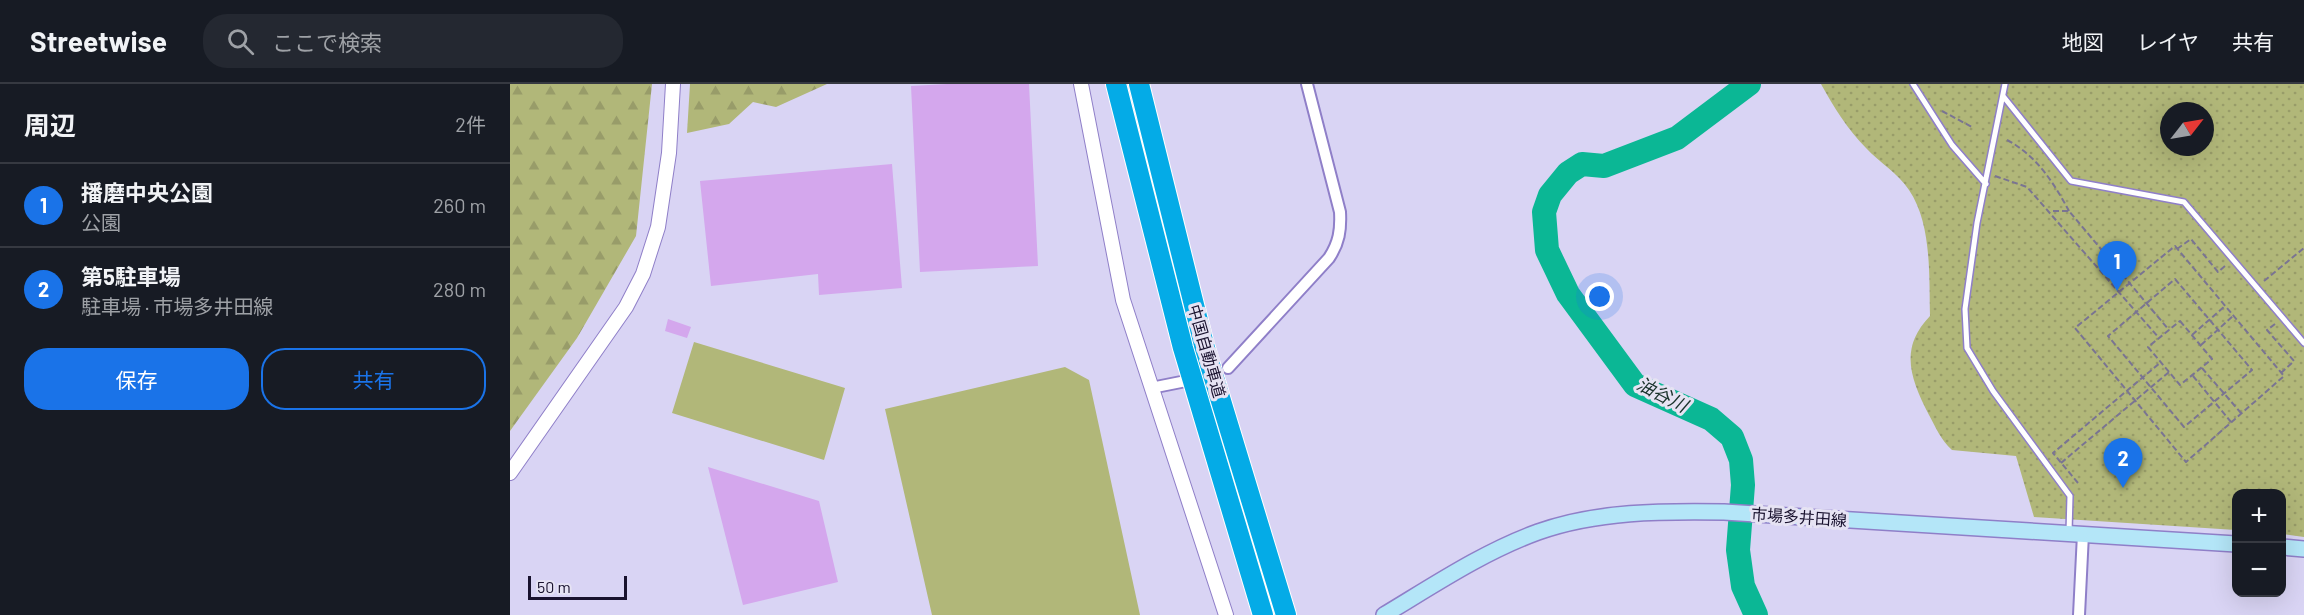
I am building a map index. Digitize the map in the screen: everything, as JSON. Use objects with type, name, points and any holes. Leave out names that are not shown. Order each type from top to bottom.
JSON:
[{"type":"highway","name":"中国自動車道","points":[[1116,84],[1183,348],[1263,615]]},
{"type":"highway","name":"中国自動車道","points":[[1139,84],[1204,345],[1286,615]]},
{"type":"main road","name":"市場多井田線","points":[[1384,615],[1472,563],[1539,532],[1581,520],[1626,514],[1671,511],[1724,512],[2232,544]]},
{"type":"main road","points":[[2286,547],[2304,549]]},
{"type":"street","points":[[510,473],[626,307],[643,274],[658,227],[669,153],[673,84]]},
{"type":"street","points":[[1082,84],[1123,300],[1226,615]]},
{"type":"street","points":[[1228,368],[1329,258],[1336,248],[1341,231],[1340,212],[1307,84]]},
{"type":"street","points":[[1151,388],[1186,381]]},
{"type":"street","points":[[2076,533],[2079,615]]},
{"type":"lane","points":[[1913,84],[1952,145],[1986,184]]},
{"type":"lane","points":[[2005,84],[1987,174],[1965,309],[1967,348],[1993,391],[2070,496],[2076,533]]},
{"type":"lane","points":[[2003,96],[2071,182],[2184,202],[2304,343]]},
{"type":"path","points":[[1924,98],[1948,116],[1972,127]]},
{"type":"path","points":[[2007,140],[2026,150],[2046,174],[2069,211],[2169,330]]},
{"type":"path","points":[[1987,174],[2027,187],[2051,211],[2159,338]]},
{"type":"path","points":[[2051,211],[2069,211]]},
{"type":"path","points":[[2177,249],[2191,239],[2218,272]]},
{"type":"path","points":[[2175,246],[2284,376],[2186,462],[2075,328],[2130,283],[2175,246]]},
{"type":"path","points":[[2257,287],[2304,248]]},
{"type":"path","points":[[2175,279],[2252,370],[2184,427],[2108,336],[2146,303],[2175,279]]},
{"type":"path","points":[[2192,335],[2225,306]]},
{"type":"path","points":[[2200,345],[2234,316]]},
{"type":"path","points":[[2180,321],[2212,359],[2180,386],[2148,347],[2169,330],[2180,321]]},
{"type":"path","points":[[2267,330],[2294,362],[2282,373]]},
{"type":"path","points":[[2078,483],[2053,453],[2161,362]]},
{"type":"path","points":[[2202,368],[2241,413]]},
{"type":"path","points":[[2061,463],[2169,372]]},
{"type":"path","points":[[2192,376],[2231,422]]},
{"type":"green space","points":[[510,84],[652,84],[636,236],[577,338],[510,431]]},
{"type":"green space","points":[[690,84],[827,84],[776,107],[753,102],[729,124],[687,133]]},
{"type":"green space","points":[[1821,84],[2304,84],[2304,537],[2286,535],[2286,489],[2232,489],[2232,530],[2034,517],[2016,456],[1952,450],[1939,434],[1922,401],[1911,364],[1914,340],[1930,316],[1928,251],[1922,218],[1905,184],[1859,141],[1841,118]]},
{"type":"green space","points":[[694,342],[845,388],[824,460],[672,413]]},
{"type":"green space","points":[[1065,367],[1089,380],[1140,615],[932,615],[885,409]]},
{"type":"building","points":[[1029,84],[1038,266],[920,272],[911,86]]},
{"type":"building","points":[[892,164],[902,288],[819,295],[818,274],[711,286],[700,181]]},
{"type":"building","points":[[668,319],[691,327],[687,338],[665,331]]},
{"type":"building","points":[[708,467],[819,501],[838,582],[743,605]]},
{"type":"waterway","name":"油谷川","points":[[1749,84],[1677,138],[1604,166],[1582,164],[1568,173],[1550,195],[1544,212],[1547,250],[1568,294],[1635,385],[1711,419],[1732,437],[1741,460],[1743,485],[1738,550],[1743,586],[1756,615]]},
{"type":"place","name":"播磨中央公園","points":[[2117,291]]},
{"type":"place","name":"第5駐車場","points":[[2123,488]]}]
